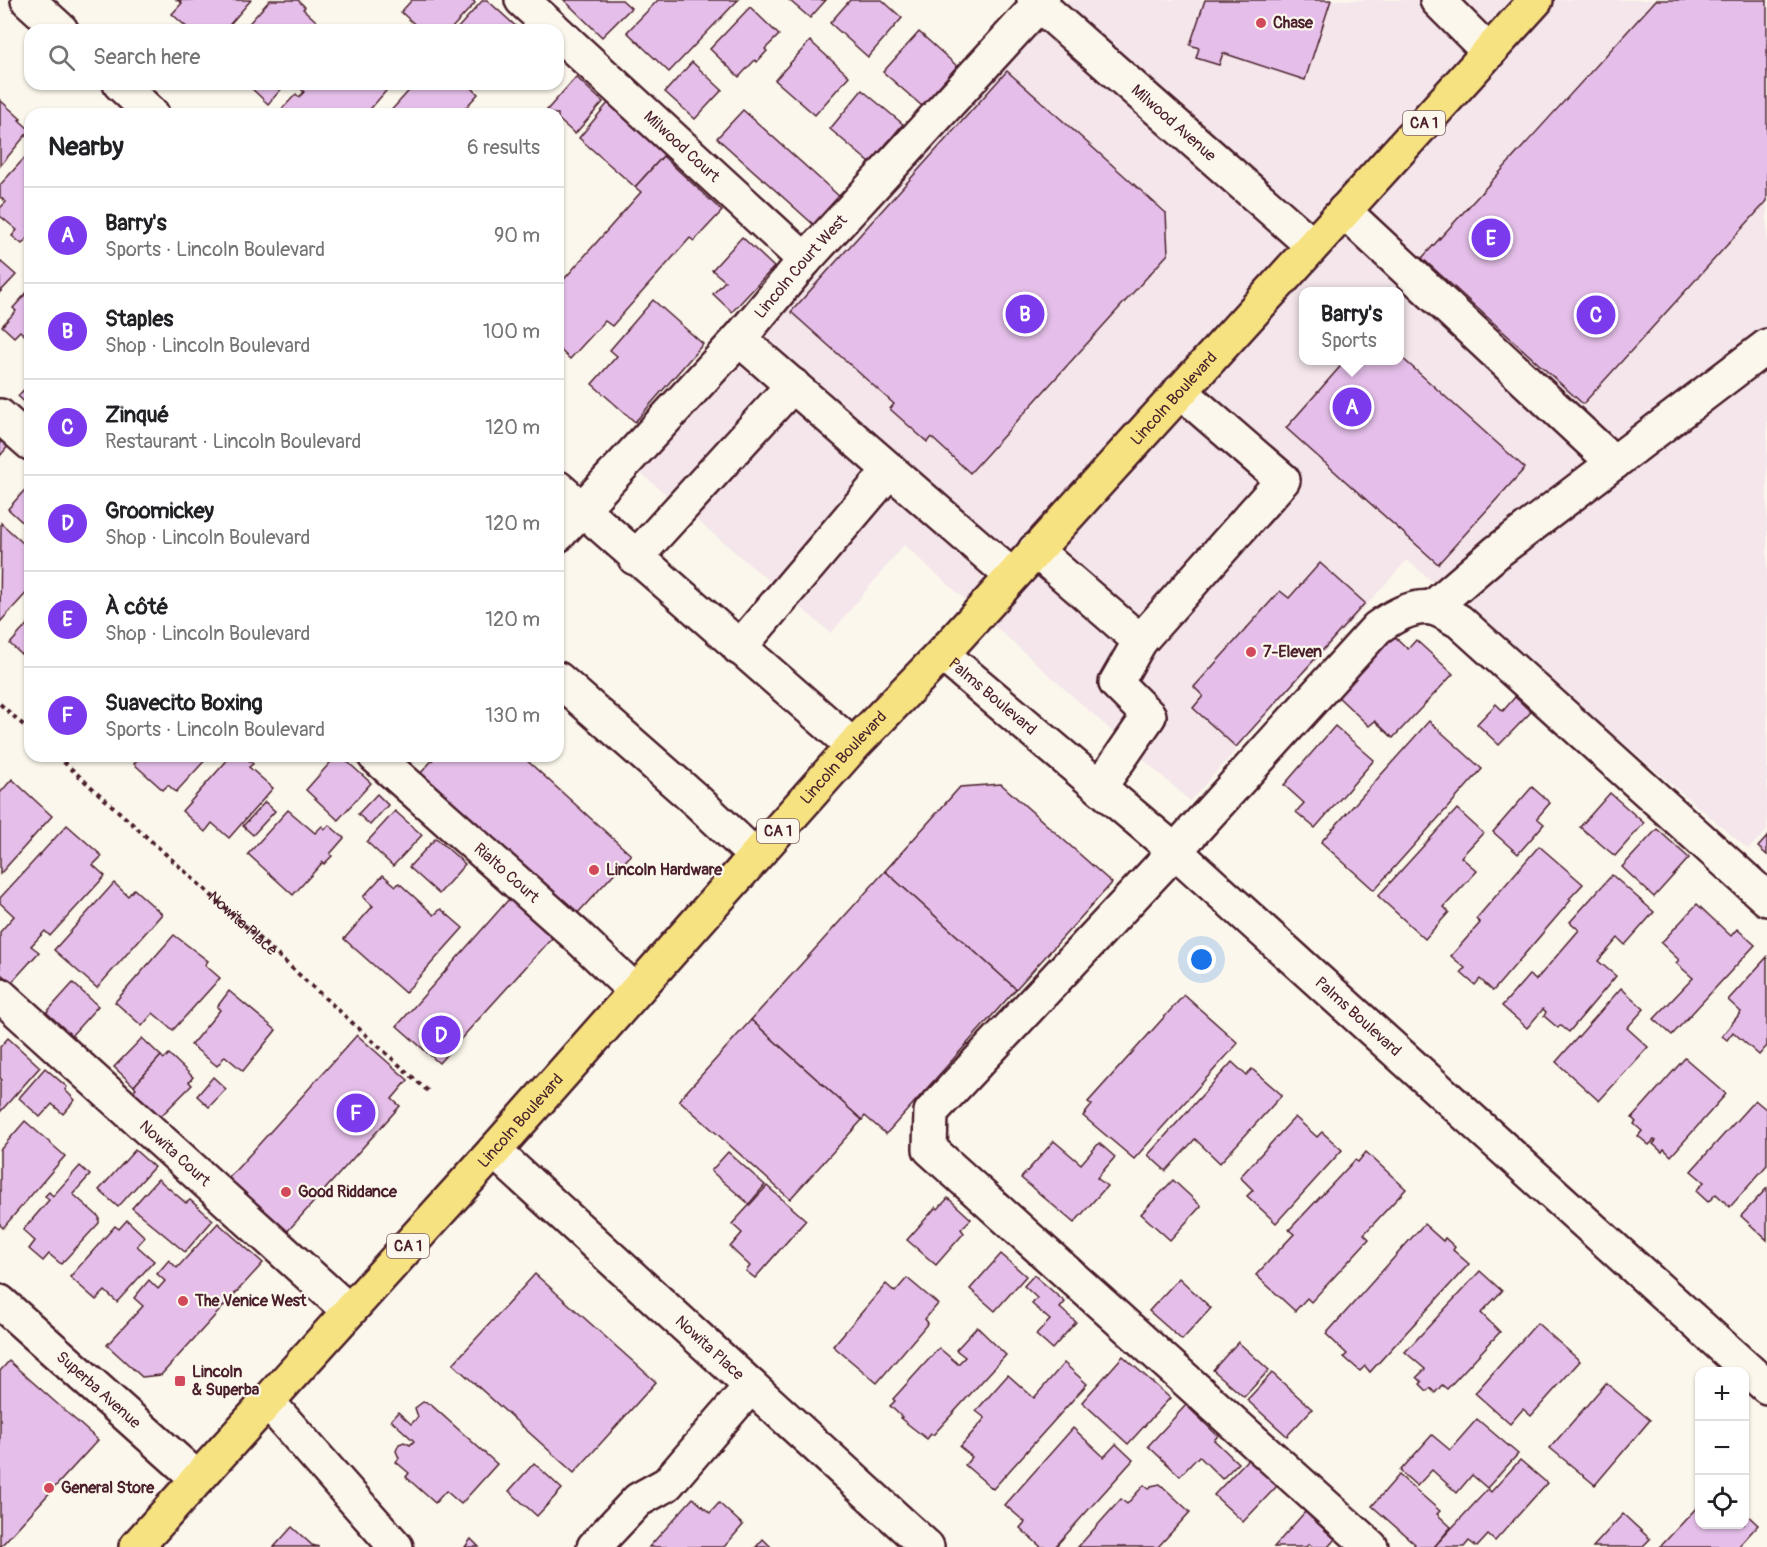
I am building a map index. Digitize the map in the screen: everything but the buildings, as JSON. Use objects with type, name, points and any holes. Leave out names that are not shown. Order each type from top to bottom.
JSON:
[{"type":"highway","name":"Lincoln Boulevard","points":[[149,1542],[197,1478],[494,1151],[853,746],[942,654],[1536,0]]},
{"type":"street","points":[[28,0],[54,24]]},
{"type":"street","name":"Milwood Court","points":[[522,0],[548,24]]},
{"type":"street","points":[[1437,0],[1489,52]]},
{"type":"street","name":"Milwood Avenue","points":[[1039,2],[1312,246]]},
{"type":"street","name":"Lincoln Court West","points":[[564,530],[739,339],[806,260],[1039,2]]},
{"type":"street","name":"Milwood Court","points":[[564,38],[806,260]]},
{"type":"street","points":[[126,90],[146,108]]},
{"type":"street","points":[[1344,211],[1614,463]]},
{"type":"street","points":[[739,339],[1012,576]]},
{"type":"street","points":[[1432,608],[1498,551],[1767,346]]},
{"type":"street","points":[[635,558],[793,386]]},
{"type":"street","points":[[1100,787],[1149,716],[1116,683],[1140,641],[1283,480],[1180,391]]},
{"type":"street","points":[[0,416],[24,438]]},
{"type":"street","points":[[739,648],[890,470]]},
{"type":"street","points":[[564,494],[635,558],[853,746]]},
{"type":"street","points":[[1035,550],[1140,641]]},
{"type":"street","points":[[1371,1547],[930,1149],[931,1112],[1175,851],[1377,628],[1391,617],[1407,611],[1432,608],[1459,621],[1767,899]]},
{"type":"street","name":"Palms Boulevard","points":[[942,654],[1175,851],[1767,1388]]},
{"type":"street","points":[[564,684],[698,802],[755,856]]},
{"type":"street","name":"Rialto Court","points":[[382,762],[575,934],[635,991]]},
{"type":"street","name":"Nowita Court","points":[[0,995],[350,1311]]},
{"type":"street","name":"Nowita Place","points":[[494,1151],[927,1547]]},
{"type":"street","name":"Superba Avenue","points":[[0,1302],[197,1478]]},
{"type":"street","points":[[594,1547],[638,1500],[667,1484],[751,1386]]},
{"type":"street","points":[[267,1401],[396,1547]]},
{"type":"path","points":[[0,704],[24,726]]},
{"type":"path","name":"Nowita Place","points":[[64,762],[428,1091]]},
{"type":"shaded area","points":[[1067,0],[1767,0],[1767,831],[1748,849],[1407,560],[1190,801],[904,545],[831,633],[641,473]]},
{"type":"place","name":"Chase","points":[[1261,23]]},
{"type":"place","name":"À côté","points":[[1491,238]]},
{"type":"place","name":"Staples","points":[[1025,314]]},
{"type":"place","name":"Zinqué","points":[[1596,315]]},
{"type":"place","name":"Barry's","points":[[1352,407]]},
{"type":"place","name":"7-Eleven","points":[[1251,652]]},
{"type":"place","name":"Lincoln Hardware","points":[[594,870]]},
{"type":"place","name":"Groomickey","points":[[441,1035]]},
{"type":"place","name":"Suavecito Boxing","points":[[356,1113]]},
{"type":"place","name":"Good Riddance","points":[[286,1192]]},
{"type":"place","name":"The Venice West","points":[[183,1301]]},
{"type":"place","name":"Lincoln & Superba","points":[[180,1381]]},
{"type":"place","name":"General Store","points":[[49,1488]]}]
